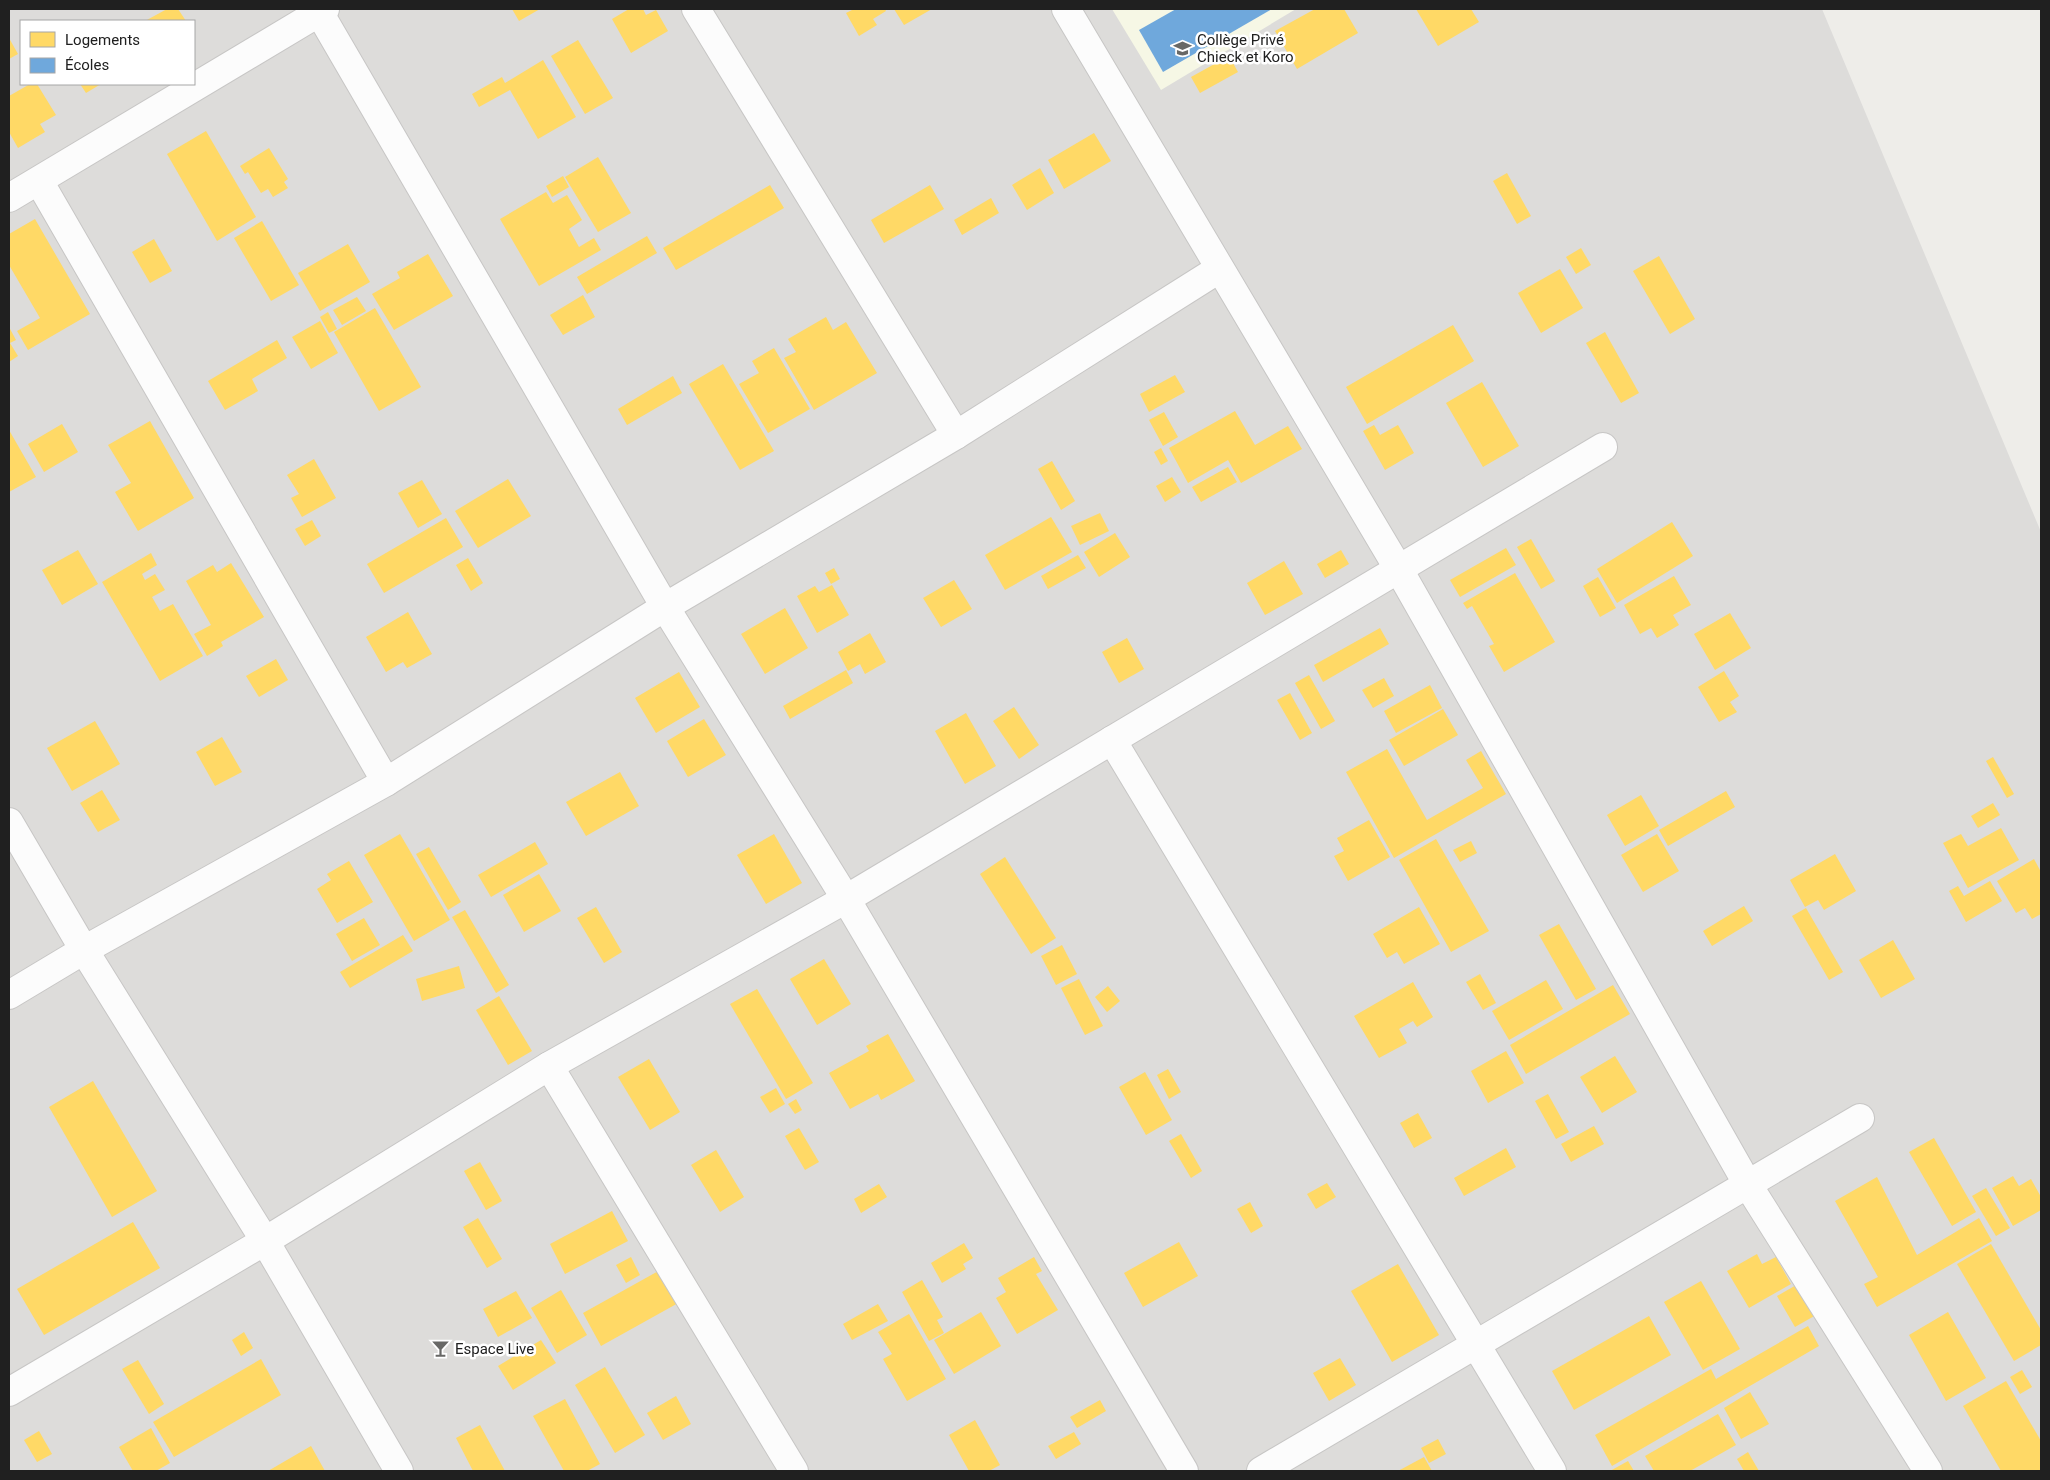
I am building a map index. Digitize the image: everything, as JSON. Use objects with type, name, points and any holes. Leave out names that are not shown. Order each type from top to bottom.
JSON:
[{"type":"street","points":[[696,9],[956,435]]},
{"type":"street","points":[[1066,9],[1398,568],[1748,1185],[1928,1471]]},
{"type":"street","points":[[9,198],[322,10],[665,607],[846,899],[1184,1471]]},
{"type":"street","points":[[39,180],[386,782]]},
{"type":"street","points":[[9,995],[84,950],[386,782],[665,607],[956,435],[1219,269]]},
{"type":"street","points":[[9,1392],[265,1241],[549,1066],[846,899],[1603,447]]},
{"type":"street","points":[[1112,740],[1552,1471]]},
{"type":"street","points":[[9,822],[84,950],[265,1241],[398,1471]]},
{"type":"street","points":[[549,1066],[794,1471]]},
{"type":"street","points":[[1261,1471],[1860,1118]]},
{"type":"shaded area","points":[[9,9],[1822,9],[2041,532],[2041,1471],[9,1471]]},
{"type":"shaded area","name":"Collège Privé Chieck et Koro","points":[[1112,9],[1296,9],[1161,90]]},
{"type":"building: Logements","points":[[167,9],[178,9],[185,20],[147,20]]},
{"type":"building: Logements","points":[[512,9],[540,9],[519,21]]},
{"type":"building: Logements","points":[[629,9],[643,9],[646,15],[656,10],[668,31],[631,53],[612,19]]},
{"type":"building: Logements","points":[[854,9],[885,9],[886,11],[873,19],[877,25],[859,36],[846,13]]},
{"type":"building: Logements","points":[[894,9],[932,9],[904,25]]},
{"type":"building: Logements","points":[[1315,9],[1344,9],[1358,33],[1297,69],[1275,31]]},
{"type":"building: Logements","points":[[1416,9],[1471,9],[1479,22],[1438,46]]},
{"type":"building: Logements","points":[[9,38],[18,54],[9,59]]},
{"type":"building: Logements","points":[[578,40],[613,98],[585,114],[551,56]]},
{"type":"building: Logements","points":[[1229,56],[1238,72],[1200,93],[1191,77]]},
{"type":"building: Logements","points":[[543,60],[576,117],[538,139],[510,90],[479,107],[472,94],[502,77],[505,83]]},
{"type":"building: Logements","points":[[28,85],[38,85],[56,115],[40,124],[45,132],[18,148],[9,132],[9,96]]},
{"type":"building: Logements","points":[[81,85],[99,85],[86,93]]},
{"type":"building: Logements","points":[[206,131],[256,217],[217,241],[167,154]]},
{"type":"building: Logements","points":[[1094,133],[1111,161],[1064,189],[1048,160]]},
{"type":"building: Logements","points":[[269,148],[288,179],[284,182],[288,188],[273,197],[268,189],[261,193],[248,172],[245,174],[240,166]]},
{"type":"building: Logements","points":[[598,157],[631,213],[598,232],[565,177]]},
{"type":"building: Logements","points":[[1040,168],[1054,193],[1027,210],[1012,185]]},
{"type":"building: Logements","points":[[1507,173],[1531,216],[1517,224],[1493,181]]},
{"type":"building: Logements","points":[[563,176],[569,187],[552,197],[546,186]]},
{"type":"building: Logements","points":[[770,185],[784,208],[676,270],[663,248]]},
{"type":"building: Logements","points":[[930,185],[944,209],[884,243],[871,220]]},
{"type":"building: Logements","points":[[546,192],[553,203],[567,195],[582,220],[569,229],[579,247],[594,238],[601,250],[539,286],[500,219]]},
{"type":"building: Logements","points":[[991,198],[999,213],[962,235],[954,220]]},
{"type":"building: Logements","points":[[35,219],[90,314],[28,350],[17,331],[40,318],[9,265],[9,234]]},
{"type":"building: Logements","points":[[262,221],[299,285],[271,301],[234,238]]},
{"type":"building: Logements","points":[[647,236],[657,253],[587,294],[577,277]]},
{"type":"building: Logements","points":[[154,239],[172,271],[150,283],[132,252]]},
{"type":"building: Logements","points":[[348,244],[370,282],[320,311],[298,273]]},
{"type":"building: Logements","points":[[1581,248],[1591,265],[1576,274],[1566,257]]},
{"type":"building: Logements","points":[[428,254],[453,296],[394,330],[372,294],[400,278],[397,272]]},
{"type":"building: Logements","points":[[1659,256],[1695,319],[1670,334],[1633,271]]},
{"type":"building: Logements","points":[[1560,269],[1583,308],[1541,333],[1518,293]]},
{"type":"building: Logements","points":[[583,295],[595,317],[563,335],[550,315]]},
{"type":"building: Logements","points":[[357,297],[366,311],[342,325],[333,310]]},
{"type":"building: Logements","points":[[375,308],[421,387],[379,411],[334,332]]},
{"type":"building: Logements","points":[[328,312],[337,329],[329,333],[320,317]]},
{"type":"building: Logements","points":[[826,317],[833,330],[846,322],[877,373],[814,410],[784,358],[796,352],[788,339]]},
{"type":"building: Logements","points":[[320,321],[338,353],[311,369],[292,337]]},
{"type":"building: Logements","points":[[1453,325],[1474,361],[1367,424],[1346,387]]},
{"type":"building: Logements","points":[[9,327],[16,340],[10,343],[18,356],[9,362]]},
{"type":"building: Logements","points":[[1605,332],[1639,393],[1621,403],[1586,343]]},
{"type":"building: Logements","points":[[277,340],[287,358],[252,379],[258,391],[225,410],[208,381]]},
{"type":"building: Logements","points":[[774,348],[810,409],[768,433],[739,384],[759,373],[752,361]]},
{"type":"building: Logements","points":[[723,364],[774,451],[740,470],[689,384]]},
{"type":"building: Logements","points":[[1175,375],[1185,392],[1149,412],[1140,394]]},
{"type":"building: Logements","points":[[673,376],[682,393],[627,425],[618,409]]},
{"type":"building: Logements","points":[[1482,382],[1519,446],[1483,467],[1446,403]]},
{"type":"building: Logements","points":[[1235,411],[1255,445],[1288,426],[1302,449],[1241,483],[1228,460],[1188,483],[1169,448]]},
{"type":"building: Logements","points":[[1164,412],[1178,437],[1163,446],[1149,420]]},
{"type":"building: Logements","points":[[150,421],[194,498],[138,531],[115,492],[131,483],[108,445]]},
{"type":"building: Logements","points":[[62,424],[78,452],[44,472],[28,444]]},
{"type":"building: Logements","points":[[1374,425],[1380,435],[1398,425],[1414,453],[1385,470],[1363,431]]},
{"type":"building: Logements","points":[[9,430],[36,477],[9,492]]},
{"type":"building: Logements","points":[[1161,448],[1168,461],[1161,465],[1154,452]]},
{"type":"building: Logements","points":[[314,459],[336,498],[302,517],[291,498],[299,494],[287,475]]},
{"type":"building: Logements","points":[[1052,461],[1075,501],[1061,510],[1038,469]]},
{"type":"building: Logements","points":[[1228,467],[1237,482],[1201,502],[1192,487]]},
{"type":"building: Logements","points":[[1172,477],[1181,492],[1165,502],[1156,486]]},
{"type":"building: Logements","points":[[508,479],[531,516],[478,548],[455,511]]},
{"type":"building: Logements","points":[[422,480],[442,514],[418,528],[398,493]]},
{"type":"building: Logements","points":[[1100,513],[1109,531],[1080,545],[1071,526]]},
{"type":"building: Logements","points":[[1051,517],[1072,552],[1005,590],[985,555]]},
{"type":"building: Logements","points":[[446,518],[463,547],[384,593],[367,564]]},
{"type":"building: Logements","points":[[312,520],[321,536],[305,546],[295,529]]},
{"type":"building: Logements","points":[[1672,522],[1693,556],[1617,603],[1597,569]]},
{"type":"building: Logements","points":[[1115,533],[1130,557],[1099,577],[1084,552]]},
{"type":"building: Logements","points":[[1531,539],[1555,581],[1541,589],[1517,547]]},
{"type":"building: Logements","points":[[1506,548],[1516,565],[1460,597],[1450,580]]},
{"type":"building: Logements","points":[[78,550],[98,584],[62,605],[42,570]]},
{"type":"building: Logements","points":[[1341,550],[1349,564],[1325,578],[1317,564]]},
{"type":"building: Logements","points":[[151,553],[157,565],[142,574],[145,580],[155,574],[165,590],[152,597],[160,611],[173,604],[203,656],[160,681],[102,582]]},
{"type":"building: Logements","points":[[1078,555],[1086,568],[1048,589],[1041,576]]},
{"type":"building: Logements","points":[[468,558],[483,583],[471,591],[456,565]]},
{"type":"building: Logements","points":[[1284,561],[1303,594],[1265,615],[1247,583]]},
{"type":"building: Logements","points":[[231,563],[264,617],[221,642],[223,646],[207,656],[194,634],[211,625],[186,581],[213,565],[217,572]]},
{"type":"building: Logements","points":[[834,568],[840,579],[831,584],[825,573]]},
{"type":"building: Logements","points":[[1515,573],[1555,642],[1504,672],[1489,646],[1494,644],[1472,606],[1467,609],[1463,603]]},
{"type":"building: Logements","points":[[1674,576],[1691,605],[1673,615],[1679,625],[1657,638],[1651,628],[1640,634],[1624,605]]},
{"type":"building: Logements","points":[[1598,577],[1616,608],[1600,617],[1583,586]]},
{"type":"building: Logements","points":[[954,580],[972,609],[941,627],[923,598]]},
{"type":"building: Logements","points":[[832,585],[849,615],[817,633],[797,596],[815,586],[819,592]]},
{"type":"building: Logements","points":[[785,608],[808,648],[765,674],[741,634]]},
{"type":"building: Logements","points":[[408,612],[432,654],[407,668],[403,662],[386,672],[366,637]]},
{"type":"building: Logements","points":[[1730,613],[1751,648],[1715,670],[1694,634]]},
{"type":"building: Logements","points":[[1380,628],[1389,644],[1323,682],[1314,665]]},
{"type":"building: Logements","points":[[870,633],[886,662],[865,674],[860,664],[848,671],[838,652]]},
{"type":"building: Logements","points":[[1127,638],[1144,669],[1119,683],[1102,652]]},
{"type":"building: Logements","points":[[276,659],[288,680],[259,697],[246,676]]},
{"type":"building: Logements","points":[[846,670],[853,683],[790,719],[783,706]]},
{"type":"building: Logements","points":[[1724,671],[1739,696],[1730,702],[1737,712],[1719,722],[1698,687]]},
{"type":"building: Logements","points":[[679,672],[700,707],[656,733],[635,698]]},
{"type":"building: Logements","points":[[1309,675],[1335,721],[1321,729],[1295,683]]},
{"type":"building: Logements","points":[[1384,678],[1394,696],[1373,708],[1362,690]]},
{"type":"building: Logements","points":[[1430,685],[1442,708],[1396,733],[1384,711]]},
{"type":"building: Logements","points":[[1290,693],[1312,733],[1300,740],[1277,700]]},
{"type":"building: Logements","points":[[1014,707],[1039,745],[1019,759],[993,721]]},
{"type":"building: Logements","points":[[1443,709],[1458,735],[1404,766],[1389,740]]},
{"type":"building: Logements","points":[[966,713],[996,766],[965,784],[935,731]]},
{"type":"building: Logements","points":[[704,719],[726,755],[688,777],[667,741]]},
{"type":"building: Logements","points":[[95,721],[120,764],[72,791],[47,748]]},
{"type":"building: Logements","points":[[222,737],[242,772],[215,786],[196,752]]},
{"type":"building: Logements","points":[[1387,749],[1427,820],[1483,788],[1466,760],[1481,751],[1506,794],[1394,858],[1346,772]]},
{"type":"building: Logements","points":[[1993,757],[2014,794],[2007,798],[1986,761]]},
{"type":"building: Logements","points":[[620,772],[639,806],[586,836],[566,802]]},
{"type":"building: Logements","points":[[102,790],[120,820],[98,832],[80,803]]},
{"type":"building: Logements","points":[[1726,791],[1735,807],[1668,846],[1659,830]]},
{"type":"building: Logements","points":[[1641,795],[1659,826],[1625,846],[1607,815]]},
{"type":"building: Logements","points":[[1993,803],[2000,815],[1978,828],[1971,816]]},
{"type":"building: Logements","points":[[1369,820],[1390,857],[1348,881],[1334,856],[1344,851],[1337,838]]},
{"type":"building: Logements","points":[[2001,828],[2019,860],[1968,888],[1943,843],[1961,834],[1968,846]]},
{"type":"building: Logements","points":[[400,834],[450,920],[414,941],[364,855]]},
{"type":"building: Logements","points":[[774,834],[802,883],[766,904],[737,855]]},
{"type":"building: Logements","points":[[1657,834],[1679,871],[1643,892],[1621,855]]},
{"type":"building: Logements","points":[[1436,839],[1489,931],[1451,952],[1399,860]]},
{"type":"building: Logements","points":[[1471,841],[1477,853],[1460,862],[1453,850]]},
{"type":"building: Logements","points":[[535,842],[548,864],[491,897],[478,875]]},
{"type":"building: Logements","points":[[429,847],[461,902],[448,910],[416,854]]},
{"type":"building: Logements","points":[[1835,854],[1856,891],[1824,910],[1818,900],[1805,907],[1790,880]]},
{"type":"building: Logements","points":[[1005,857],[1056,938],[1031,954],[980,874]]},
{"type":"building: Logements","points":[[2034,859],[2041,872],[2041,914],[2032,919],[2025,908],[2016,913],[1997,881]]},
{"type":"building: Logements","points":[[349,861],[373,902],[337,923],[317,889],[331,880],[327,874]]},
{"type":"building: Logements","points":[[539,874],[561,911],[524,932],[503,895]]},
{"type":"building: Logements","points":[[1990,881],[2002,901],[1966,922],[1949,891],[1958,886],[1964,896]]},
{"type":"building: Logements","points":[[1744,906],[1753,921],[1712,946],[1703,931]]},
{"type":"building: Logements","points":[[596,907],[622,952],[604,963],[577,918]]},
{"type":"building: Logements","points":[[1419,907],[1440,944],[1404,964],[1397,952],[1387,958],[1373,934]]},
{"type":"building: Logements","points":[[1806,908],[1843,972],[1829,980],[1792,916]]},
{"type":"building: Logements","points":[[465,910],[509,985],[496,993],[452,917]]},
{"type":"building: Logements","points":[[364,918],[380,945],[352,961],[336,934]]},
{"type":"building: Logements","points":[[1559,924],[1596,989],[1576,1000],[1539,935]]},
{"type":"building: Logements","points":[[403,935],[413,951],[350,988],[340,972]]},
{"type":"building: Logements","points":[[1893,940],[1915,979],[1881,998],[1859,960]]},
{"type":"building: Logements","points":[[1062,945],[1077,974],[1056,985],[1041,956]]},
{"type":"building: Logements","points":[[824,959],[851,1004],[817,1025],[790,979]]},
{"type":"building: Logements","points":[[459,966],[465,988],[422,1001],[416,979]]},
{"type":"building: Logements","points":[[1480,974],[1496,1003],[1483,1010],[1466,982]]},
{"type":"building: Logements","points":[[1079,979],[1103,1026],[1085,1035],[1061,988]]},
{"type":"building: Logements","points":[[1546,980],[1563,1009],[1509,1040],[1492,1011]]},
{"type":"building: Logements","points":[[1413,982],[1433,1017],[1417,1027],[1413,1021],[1399,1029],[1407,1043],[1379,1058],[1354,1016]]},
{"type":"building: Logements","points":[[1613,985],[1630,1014],[1526,1074],[1510,1045]]},
{"type":"building: Logements","points":[[1108,986],[1120,1001],[1107,1012],[1095,997]]},
{"type":"building: Logements","points":[[757,989],[813,1083],[786,1099],[730,1004]]},
{"type":"building: Logements","points":[[499,996],[532,1051],[508,1065],[476,1010]]},
{"type":"building: Logements","points":[[888,1034],[915,1081],[881,1100],[878,1094],[850,1109],[829,1073],[869,1051],[866,1046]]},
{"type":"building: Logements","points":[[1506,1051],[1524,1083],[1488,1103],[1471,1071]]},
{"type":"building: Logements","points":[[1615,1056],[1637,1092],[1602,1113],[1580,1077]]},
{"type":"building: Logements","points":[[649,1059],[680,1112],[650,1130],[618,1077]]},
{"type":"building: Logements","points":[[1168,1069],[1181,1092],[1169,1099],[1157,1075]]},
{"type":"building: Logements","points":[[1145,1072],[1172,1120],[1146,1135],[1119,1087]]},
{"type":"building: Logements","points":[[93,1081],[157,1191],[112,1217],[49,1107]]},
{"type":"building: Logements","points":[[776,1088],[785,1104],[770,1113],[760,1097]]},
{"type":"building: Logements","points":[[1548,1094],[1569,1132],[1556,1139],[1535,1101]]},
{"type":"building: Logements","points":[[796,1099],[802,1110],[795,1114],[788,1104]]},
{"type":"building: Logements","points":[[1418,1113],[1432,1138],[1414,1148],[1400,1123]]},
{"type":"building: Logements","points":[[1594,1126],[1604,1144],[1571,1162],[1561,1144]]},
{"type":"building: Logements","points":[[799,1128],[819,1162],[805,1170],[785,1136]]},
{"type":"building: Logements","points":[[1181,1134],[1202,1171],[1191,1178],[1169,1141]]},
{"type":"building: Logements","points":[[1934,1138],[1976,1212],[1952,1226],[1909,1152]]},
{"type":"building: Logements","points":[[1506,1148],[1516,1167],[1464,1196],[1454,1178]]},
{"type":"building: Logements","points":[[716,1150],[744,1197],[720,1212],[691,1165]]},
{"type":"building: Logements","points":[[480,1162],[502,1201],[486,1210],[464,1171]]},
{"type":"building: Logements","points":[[2013,1176],[2019,1186],[2031,1179],[2041,1197],[2041,1210],[2013,1226],[1992,1188]]},
{"type":"building: Logements","points":[[1877,1177],[1917,1255],[1979,1218],[1992,1241],[1877,1307],[1864,1284],[1878,1277],[1835,1201]]},
{"type":"building: Logements","points":[[1327,1183],[1336,1197],[1316,1209],[1307,1194]]},
{"type":"building: Logements","points":[[879,1184],[887,1197],[861,1213],[854,1199]]},
{"type":"building: Logements","points":[[1986,1188],[2010,1228],[1996,1236],[1972,1196]]},
{"type":"building: Logements","points":[[1250,1202],[1263,1226],[1251,1233],[1237,1209]]},
{"type":"building: Logements","points":[[612,1211],[628,1241],[565,1274],[550,1244]]},
{"type":"building: Logements","points":[[478,1218],[502,1259],[487,1268],[463,1227]]},
{"type":"building: Logements","points":[[133,1222],[160,1268],[44,1335],[17,1289]]},
{"type":"building: Logements","points":[[1179,1242],[1198,1276],[1143,1307],[1124,1273]]},
{"type":"building: Logements","points":[[964,1243],[973,1258],[963,1264],[966,1269],[942,1283],[931,1263]]},
{"type":"building: Logements","points":[[1991,1244],[2041,1330],[2041,1345],[2014,1361],[1957,1264]]},
{"type":"building: Logements","points":[[1757,1254],[1762,1264],[1776,1257],[1791,1284],[1749,1308],[1727,1271]]},
{"type":"building: Logements","points":[[631,1257],[640,1275],[626,1283],[616,1265]]},
{"type":"building: Logements","points":[[1034,1257],[1042,1271],[1036,1274],[1058,1310],[1017,1334],[996,1298],[1006,1292],[998,1278]]},
{"type":"building: Logements","points":[[1398,1264],[1439,1335],[1392,1362],[1351,1291]]},
{"type":"building: Logements","points":[[662,1269],[680,1302],[601,1346],[583,1313]]},
{"type":"building: Logements","points":[[922,1280],[943,1317],[937,1320],[944,1333],[929,1341],[902,1292]]},
{"type":"building: Logements","points":[[1701,1281],[1740,1349],[1703,1370],[1664,1302]]},
{"type":"building: Logements","points":[[1798,1284],[1816,1315],[1795,1327],[1777,1296]]},
{"type":"building: Logements","points":[[561,1290],[587,1335],[557,1353],[531,1308]]},
{"type":"building: Logements","points":[[516,1291],[532,1318],[498,1337],[483,1309]]},
{"type":"building: Logements","points":[[878,1304],[888,1321],[852,1340],[843,1324]]},
{"type":"building: Logements","points":[[981,1312],[1001,1346],[954,1374],[934,1340]]},
{"type":"building: Logements","points":[[1948,1312],[1986,1378],[1946,1401],[1909,1335]]},
{"type":"building: Logements","points":[[909,1314],[946,1379],[907,1401],[883,1359],[892,1354],[878,1332]]},
{"type":"building: Logements","points":[[1649,1316],[1671,1355],[1574,1410],[1552,1371]]},
{"type":"building: Logements","points":[[1808,1326],[1819,1346],[1612,1466],[1595,1435],[1711,1369],[1716,1379]]},
{"type":"building: Logements","points":[[244,1332],[253,1348],[241,1356],[232,1340]]},
{"type":"building: Logements","points":[[541,1340],[556,1363],[513,1390],[498,1366]]},
{"type":"building: Logements","points":[[1340,1358],[1356,1385],[1329,1401],[1313,1373]]},
{"type":"building: Logements","points":[[261,1359],[281,1395],[174,1457],[153,1422]]},
{"type":"building: Logements","points":[[138,1360],[164,1404],[149,1414],[122,1369]]},
{"type":"building: Logements","points":[[605,1367],[645,1435],[615,1453],[575,1385]]},
{"type":"building: Logements","points":[[2022,1370],[2032,1387],[2020,1394],[2010,1377]]},
{"type":"building: Logements","points":[[2006,1381],[2041,1441],[2041,1471],[2001,1471],[1963,1406]]},
{"type":"building: Logements","points":[[1750,1392],[1769,1424],[1741,1439],[1724,1408]]},
{"type":"building: Logements","points":[[676,1396],[691,1424],[663,1440],[647,1413]]},
{"type":"building: Logements","points":[[565,1399],[600,1464],[587,1471],[564,1471],[533,1416]]},
{"type":"building: Logements","points":[[1100,1400],[1106,1411],[1077,1428],[1070,1417]]},
{"type":"building: Logements","points":[[1718,1414],[1736,1445],[1690,1471],[1654,1471],[1645,1456]]},
{"type":"building: Logements","points":[[975,1420],[1000,1465],[989,1471],[969,1471],[949,1435]]},
{"type":"building: Logements","points":[[480,1425],[505,1471],[473,1471],[456,1438]]},
{"type":"building: Logements","points":[[151,1428],[170,1463],[156,1471],[133,1471],[119,1447]]},
{"type":"building: Logements","points":[[39,1431],[52,1454],[37,1462],[24,1440]]},
{"type":"building: Logements","points":[[1074,1432],[1081,1444],[1056,1459],[1048,1446]]},
{"type":"building: Logements","points":[[1438,1439],[1446,1454],[1429,1463],[1421,1448]]},
{"type":"building: Logements","points":[[311,1446],[325,1471],[268,1471]]},
{"type":"building: Logements","points":[[1748,1452],[1759,1471],[1744,1471],[1737,1459]]},
{"type":"building: Logements","points":[[1424,1457],[1432,1471],[1398,1471]]},
{"type":"building: Logements","points":[[1628,1461],[1634,1471],[1610,1471]]},
{"type":"building: Écoles","points":[[1176,9],[1272,9],[1163,72],[1139,30]]},
{"type":"place","name":"Collège Privé Chieck et Koro","points":[[1183,49]]},
{"type":"place","name":"Espace Live","points":[[441,1349]]}]
